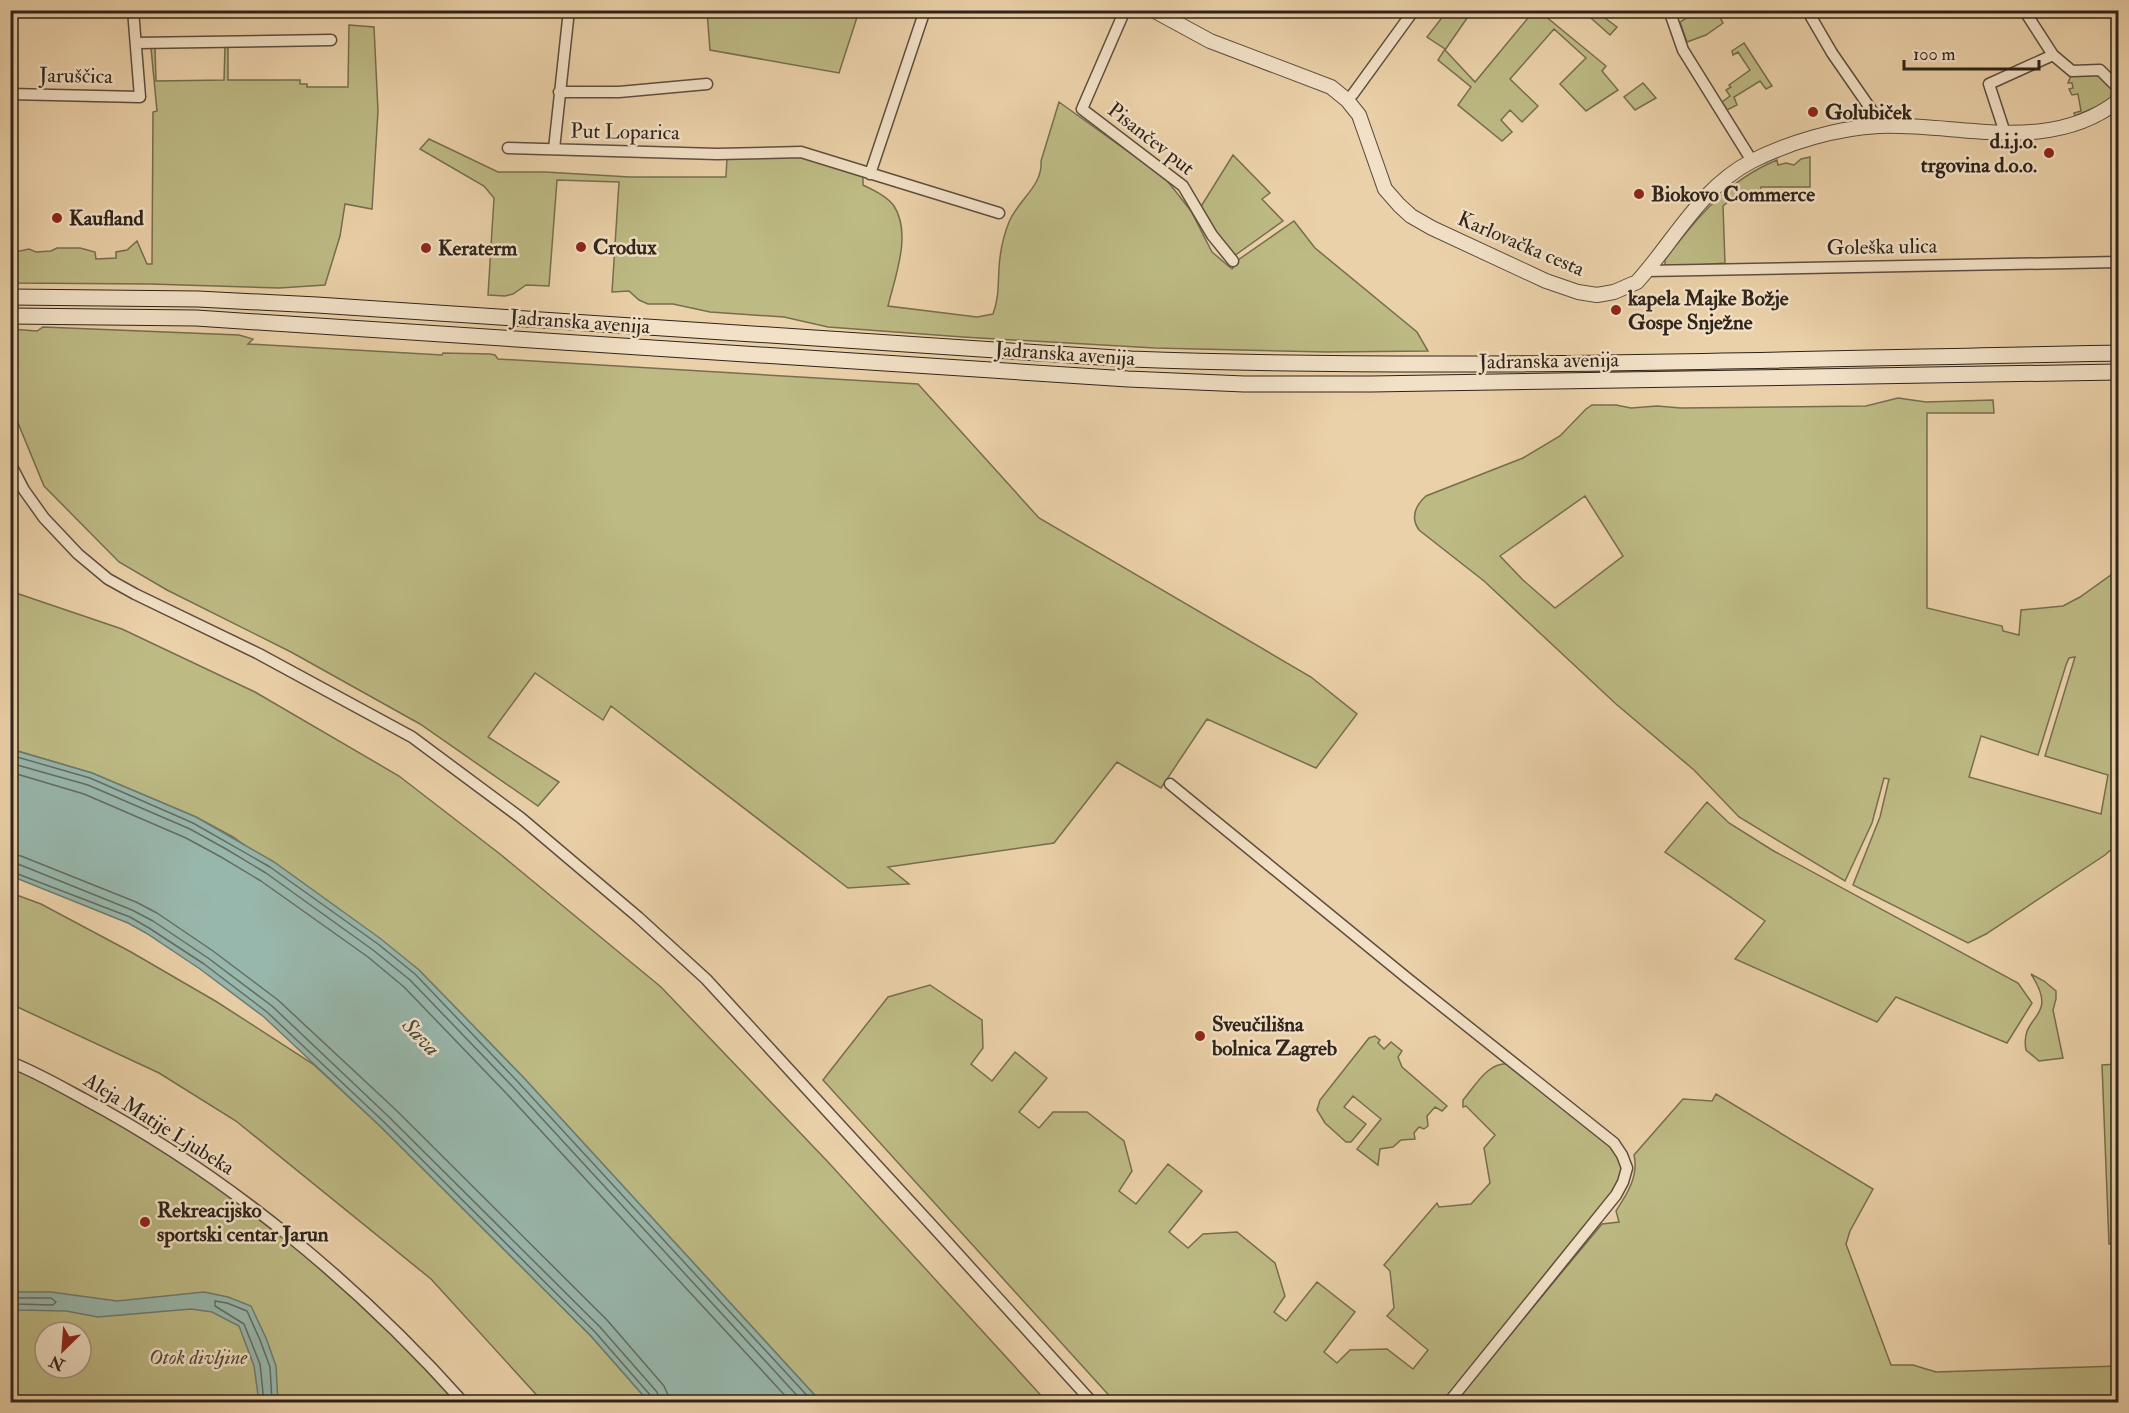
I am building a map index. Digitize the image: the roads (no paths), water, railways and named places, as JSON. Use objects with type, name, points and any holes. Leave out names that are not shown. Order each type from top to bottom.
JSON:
[{"type":"main road","name":"Jadranska avenija","points":[[10,297],[174,298],[317,304],[1062,355],[1250,364],[1497,364],[2118,353]]},
{"type":"main road","name":"Jadranska avenija","points":[[10,316],[196,318],[1128,379],[1244,384],[1512,383],[2118,372]]},
{"type":"street","points":[[133,10],[136,43],[331,40]]},
{"type":"street","name":"Put Loparica","points":[[568,10],[554,149],[717,154],[801,152],[870,174]]},
{"type":"street","points":[[925,10],[870,174],[999,213]]},
{"type":"street","name":"Pisančev put","points":[[1125,10],[1082,109],[1183,186],[1212,236],[1233,261]]},
{"type":"street","name":"Karlovačka cesta","points":[[1153,10],[1210,41],[1244,56],[1331,87],[1347,100],[1359,115],[1385,189],[1399,205],[1418,220],[1546,281],[1578,292],[1597,295],[1614,292],[1636,282],[1717,185],[1752,161],[1810,139],[1878,126],[2005,132],[2054,130],[2100,113],[2118,100]]},
{"type":"street","points":[[1347,100],[1414,10]]},
{"type":"street","points":[[1669,10],[1683,50],[1752,161]]},
{"type":"street","points":[[1807,10],[1832,53],[1877,118],[1878,126]]},
{"type":"street","points":[[2024,10],[2054,55],[2075,72],[2100,70],[2118,88]]},
{"type":"street","name":"Jaruščica","points":[[11,94],[140,97],[136,43]]},
{"type":"street","points":[[2005,132],[1989,84],[2054,55]]},
{"type":"street","name":"Put Loparica","points":[[559,92],[619,92],[707,84]]},
{"type":"street","points":[[508,148],[554,149]]},
{"type":"street","name":"Goleška ulica","points":[[1646,271],[2118,262]]},
{"type":"street","points":[[10,463],[24,490],[44,518],[78,554],[108,579],[259,654],[412,737],[521,818],[638,917],[706,979],[1092,1402]]},
{"type":"street","points":[[1170,784],[1407,978],[1572,1108],[1614,1143],[1622,1155],[1627,1168],[1616,1195],[1449,1402]]},
{"type":"street","name":"Aleja Matije Ljubeka","points":[[10,1062],[116,1116],[233,1193],[282,1230],[337,1278],[388,1325],[464,1402]]},
{"type":"water","name":"Sava","points":[[10,749],[92,773],[196,817],[274,862],[381,939],[419,970],[523,1077],[821,1402],[649,1402],[591,1336],[380,1126],[264,1017],[200,969],[146,933],[128,923],[11,876]]},
{"type":"water","points":[[11,1292],[51,1292],[117,1301],[204,1292],[228,1297],[251,1306],[276,1366],[278,1402],[259,1402],[254,1366],[239,1326],[212,1312],[191,1309],[98,1317],[66,1311],[16,1310],[11,1309]]},
{"type":"place","name":"Golubiček","points":[[1813,112]]},
{"type":"place","name":"d.i.j.o. trgovina d.o.o.","points":[[2049,153]]},
{"type":"place","name":"Biokovo Commerce","points":[[1639,194]]},
{"type":"place","name":"Kaufland","points":[[57,218]]},
{"type":"place","name":"Crodux","points":[[581,247]]},
{"type":"place","name":"Keraterm","points":[[426,248]]},
{"type":"place","name":"kapela Majke Božje Gospe Snježne","points":[[1616,310]]},
{"type":"place","name":"Sveučilišna bolnica Zagreb","points":[[1200,1036]]},
{"type":"place","name":"Rekreacijsko sportski centar Jarun","points":[[145,1222]]},
{"type":"park label","name":"Otok divljine","points":[[198,1357]]}]
